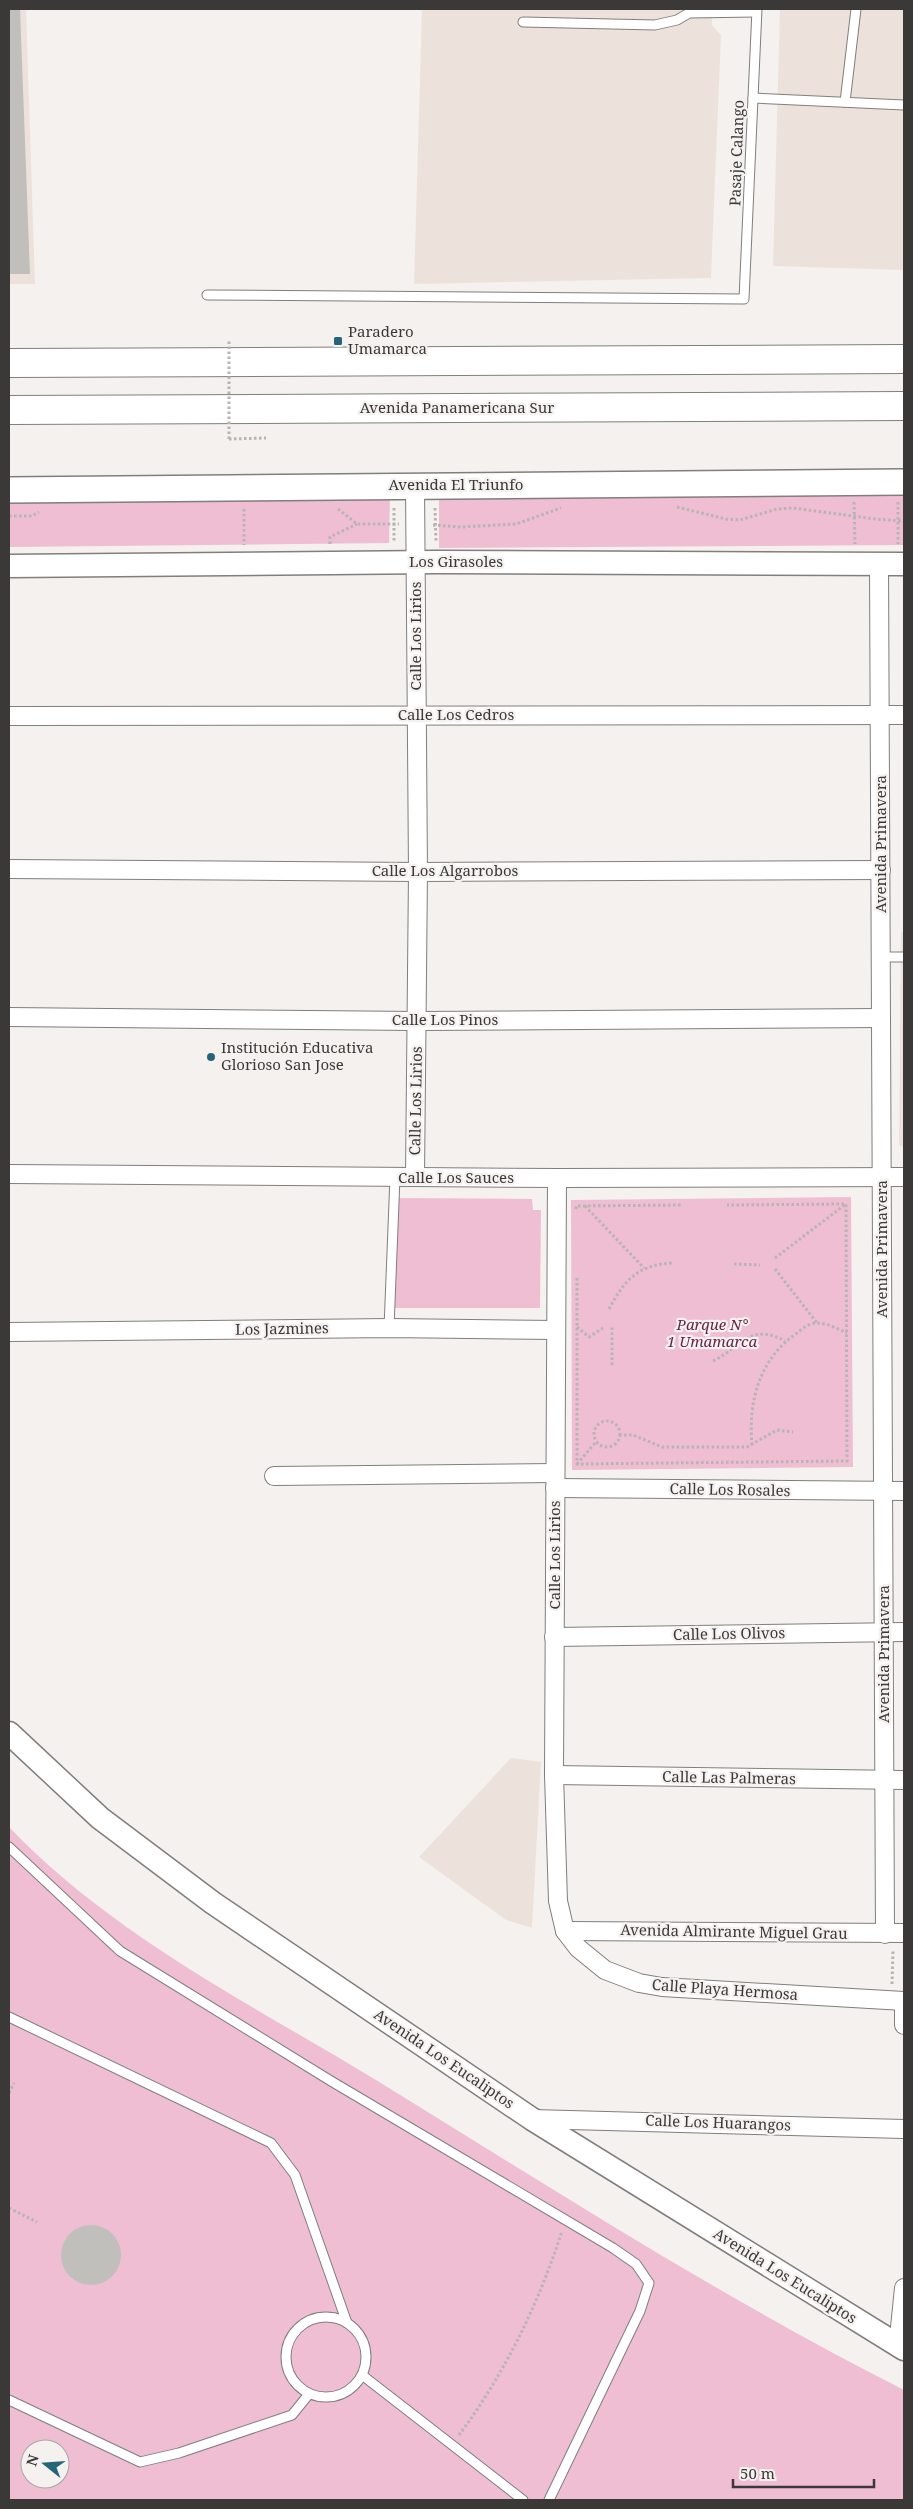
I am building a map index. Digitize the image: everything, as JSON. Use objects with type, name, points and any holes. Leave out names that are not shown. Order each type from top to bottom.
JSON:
[{"type":"highway","points":[[9,363],[904,359]]},
{"type":"highway","name":"Avenida Panamericana Sur","points":[[9,410],[904,406]]},
{"type":"main road","name":"Avenida El Triunfo","points":[[9,490],[901,482]]},
{"type":"street","name":"Calle Los Lirios","points":[[415,485],[418,872],[415,1177]]},
{"type":"street","name":"Los Girasoles","points":[[9,566],[415,562],[894,564]]},
{"type":"street","name":"Avenida Primavera","points":[[894,564],[880,715],[884,1780],[894,1934]]},
{"type":"street","name":"Calle Los Cedros","points":[[9,716],[904,714]]},
{"type":"street","name":"Calle Los Algarrobos","points":[[9,869],[418,872],[881,870]]},
{"type":"street","name":"Calle Los Pinos","points":[[9,1017],[417,1021],[881,1018]]},
{"type":"street","name":"Calle Los Sauces","points":[[9,1174],[395,1178],[904,1178]]},
{"type":"street","name":"Calle Los Lirios","points":[[557,1178],[554,1775],[558,1901],[565,1930]]},
{"type":"street","name":"Los Jazmines","points":[[9,1332],[389,1328],[556,1330]]},
{"type":"street","name":"Calle Los Rosales","points":[[274,1476],[555,1480],[882,1491],[904,1490]]},
{"type":"street","name":"Calle Los Olivos","points":[[554,1637],[904,1632]]},
{"type":"street","name":"Avenida Los Eucaliptos","points":[[9,1733],[100,1818],[213,1903],[532,2119],[901,2348]]},
{"type":"street","name":"Calle Las Palmeras","points":[[554,1775],[904,1780]]},
{"type":"street","name":"Avenida Almirante Miguel Grau","points":[[565,1930],[894,1934]]},
{"type":"street","name":"Calle Playa Hermosa","points":[[565,1930],[578,1948],[604,1970],[639,1983],[662,1987],[900,2001]]},
{"type":"street","points":[[900,2001],[904,2025]]},
{"type":"street","name":"Calle Los Huarangos","points":[[532,2119],[904,2129]]},
{"type":"street","points":[[901,2348],[904,2288]]},
{"type":"lane","points":[[845,102],[856,9]]},
{"type":"lane","points":[[524,22],[655,25],[677,20],[689,13],[757,10]]},
{"type":"lane","name":"Pasaje Calango","points":[[207,294],[744,299],[757,10]]},
{"type":"lane","points":[[753,98],[904,105]]},
{"type":"lane","points":[[881,957],[904,957]]},
{"type":"lane","points":[[389,1328],[395,1178]]},
{"type":"lane","points":[[9,1847],[120,1951],[331,2081],[636,2264],[649,2283],[640,2311],[549,2500]]},
{"type":"lane","points":[[9,2017],[271,2143],[295,2175],[347,2323]]},
{"type":"lane","points":[[322,2317],[335,2318],[347,2323],[356,2330],[365,2352],[362,2375],[355,2385],[333,2396],[321,2397],[309,2394],[298,2386],[288,2370],[286,2351],[290,2338],[304,2324],[322,2317]]},
{"type":"lane","points":[[362,2375],[524,2500]]},
{"type":"lane","points":[[9,2400],[140,2462],[179,2453],[292,2415],[309,2394]]},
{"type":"path","points":[[229,339],[229,439],[266,438]]},
{"type":"path","points":[[853,482],[855,564]]},
{"type":"path","points":[[894,564],[901,482]]},
{"type":"path","points":[[394,524],[415,485]]},
{"type":"path","points":[[415,485],[436,525]]},
{"type":"path","points":[[244,501],[244,543]]},
{"type":"path","points":[[330,503],[357,524]]},
{"type":"path","points":[[330,537],[357,524],[416,524],[461,527],[516,524],[567,506]]},
{"type":"path","points":[[669,506],[712,517],[740,520],[777,509],[793,508],[904,521]]},
{"type":"path","points":[[9,516],[32,516],[45,508]]},
{"type":"path","points":[[394,524],[415,562]]},
{"type":"path","points":[[415,562],[436,525]]},
{"type":"path","points":[[727,1205],[846,1204]]},
{"type":"path","points":[[775,1258],[846,1204]]},
{"type":"path","points":[[577,1464],[847,1461],[846,1204]]},
{"type":"path","points":[[576,1216],[576,1206],[682,1205]]},
{"type":"path","points":[[585,1206],[644,1268]]},
{"type":"path","points":[[609,1309],[627,1280],[644,1268],[659,1263],[674,1263]]},
{"type":"path","points":[[734,1264],[760,1265]]},
{"type":"path","points":[[775,1269],[817,1323]]},
{"type":"path","points":[[576,1271],[577,1464]]},
{"type":"path","points":[[752,1445],[750,1423],[753,1397],[761,1376],[785,1341],[810,1324],[817,1323],[847,1333]]},
{"type":"path","points":[[577,1327],[589,1337],[602,1328]]},
{"type":"path","points":[[612,1327],[612,1365]]},
{"type":"path","points":[[713,1361],[730,1352],[750,1336],[767,1333],[785,1341]]},
{"type":"path","points":[[577,1464],[596,1442],[595,1430],[603,1422],[615,1424],[620,1435]]},
{"type":"path","points":[[620,1435],[638,1436],[662,1447],[752,1445],[777,1430],[792,1432]]},
{"type":"path","points":[[596,1442],[608,1447],[616,1443],[620,1435]]},
{"type":"path","points":[[894,1934],[900,2001]]},
{"type":"path","points":[[9,2094],[14,2083]]},
{"type":"path","points":[[9,2208],[38,2222]]},
{"type":"path","points":[[451,2445],[476,2413],[510,2352],[537,2295],[565,2220]]},
{"type":"shaded area","points":[[9,9],[26,9],[35,284],[9,284]]},
{"type":"shaded area","points":[[422,9],[712,9],[712,25],[721,35],[711,278],[414,284]]},
{"type":"shaded area","points":[[780,9],[904,9],[904,270],[773,266]]},
{"type":"shaded area","points":[[901,932],[904,932],[904,1148],[899,1145]]},
{"type":"shaded area","points":[[511,1758],[541,1762],[532,1928],[506,1920],[419,1857]]},
{"type":"green space","points":[[439,491],[904,491],[904,545],[439,548]]},
{"type":"green space","points":[[390,494],[389,543],[9,547],[9,495]]},
{"type":"green space","name":"Parque N° 1 Umamarca","points":[[851,1197],[853,1467],[572,1470],[571,1200]]},
{"type":"green space","points":[[395,1198],[532,1199],[533,1210],[541,1210],[540,1308],[394,1308]]},
{"type":"green space","points":[[9,1827],[49,1866],[92,1901],[183,1965],[376,2080],[703,2280],[836,2355],[904,2390],[904,2500],[9,2500]]},
{"type":"building","points":[[9,9],[20,9],[30,274],[9,274]]},
{"type":"building","points":[[91,2225],[108,2230],[116,2238],[121,2255],[116,2272],[108,2280],[91,2285],[74,2280],[66,2272],[61,2255],[66,2238],[74,2230]]},
{"type":"place","name":"Paradero Umamarca","points":[[338,341]]},
{"type":"place","name":"Institución Educativa Glorioso San Jose","points":[[211,1057]]}]
